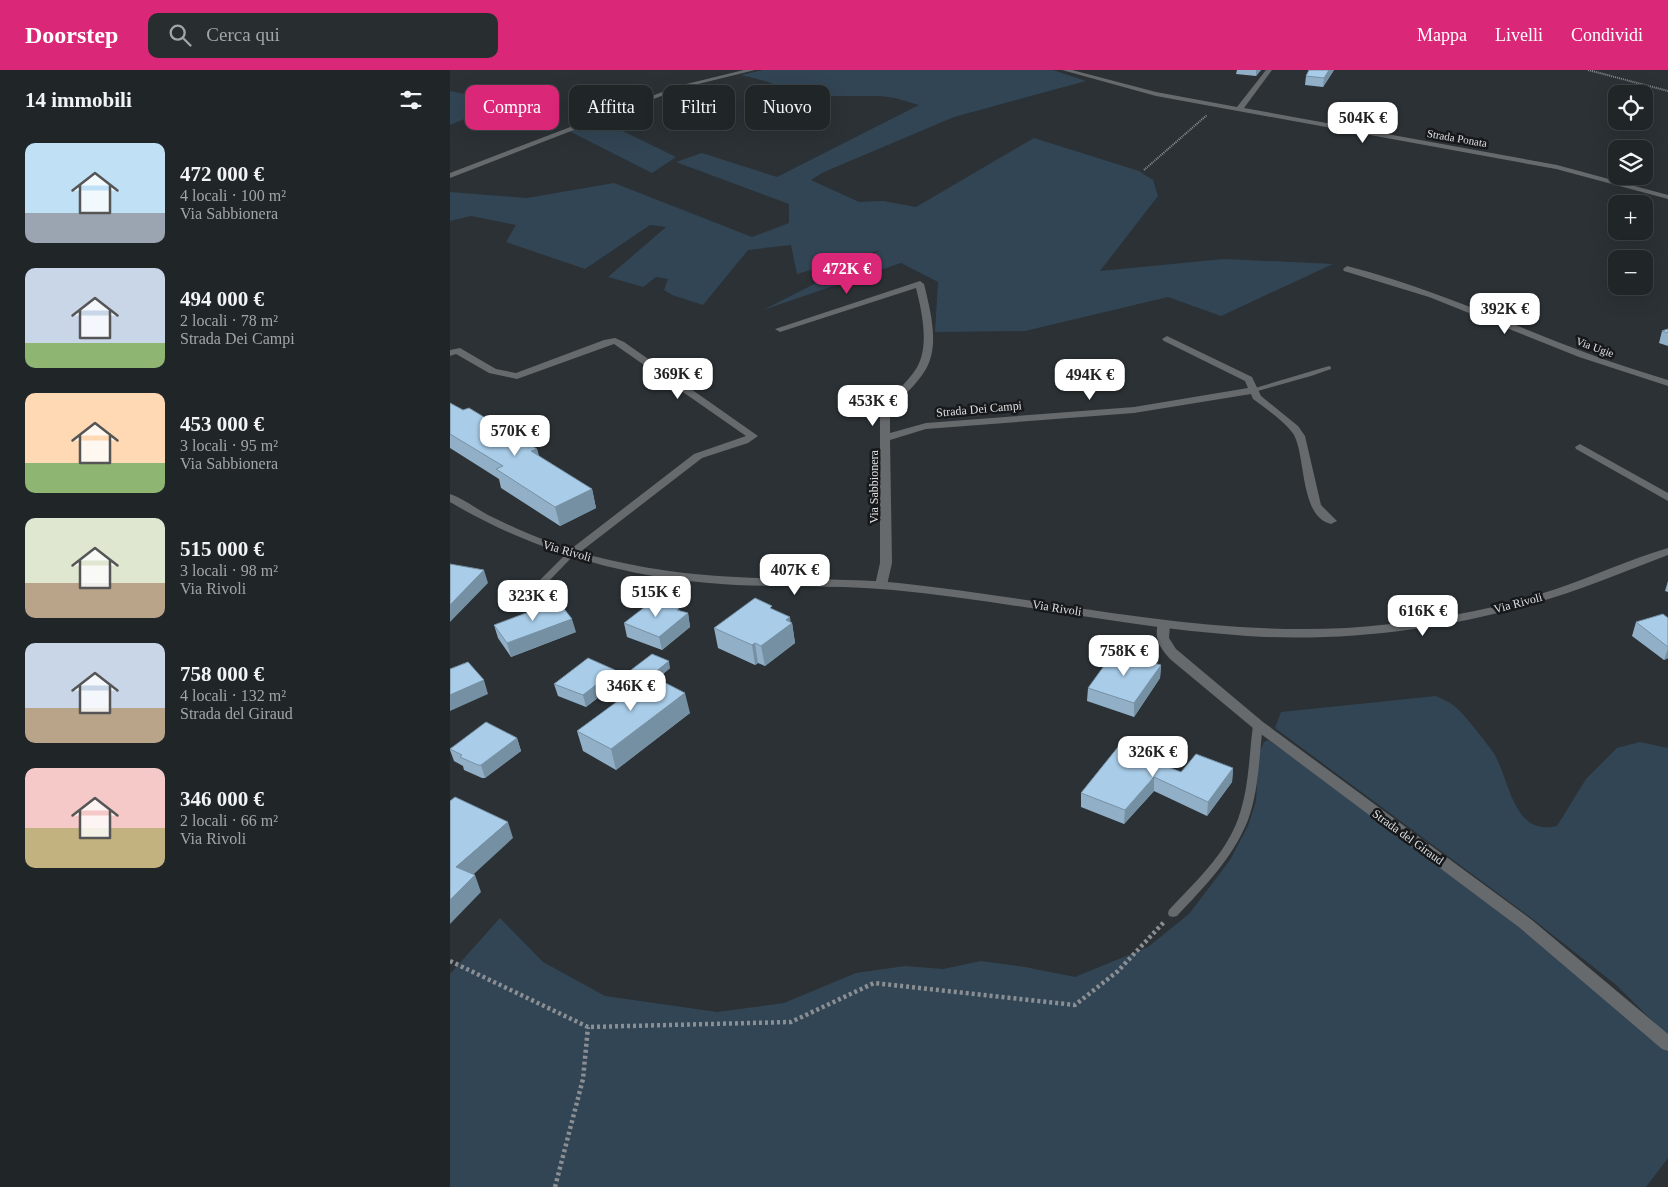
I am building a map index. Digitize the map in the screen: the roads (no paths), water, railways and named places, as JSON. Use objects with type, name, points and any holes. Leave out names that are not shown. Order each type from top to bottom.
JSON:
[{"type":"street","points":[[450,176],[680,87],[752,70]]},
{"type":"street","name":"Strada Ponata","points":[[1065,70],[1129,88],[1557,167],[1668,197]]},
{"type":"street","points":[[1240,108],[1269,70]]},
{"type":"street","name":"Via Ugie","points":[[1347,269],[1377,276],[1422,291],[1500,320],[1572,351],[1668,383]]},
{"type":"street","name":"Via Sabbionera","points":[[780,329],[920,284],[927,317],[926,352],[922,367],[884,411],[886,438],[886,563],[880,585]]},
{"type":"street","points":[[1167,339],[1249,379],[1257,397],[1294,428],[1300,436],[1316,506],[1331,521]]},
{"type":"street","points":[[453,351],[492,372],[506,376],[518,376],[607,342],[615,341],[753,436],[748,441],[710,450],[698,456],[572,554]]},
{"type":"street","name":"Strada Dei Campi","points":[[886,438],[926,426],[1141,410],[1254,390]]},
{"type":"street","points":[[1580,448],[1668,498]]},
{"type":"street","name":"Via Rivoli","points":[[450,497],[478,515],[511,532],[572,554],[628,568],[695,578],[880,585],[979,596],[1164,624],[1249,632],[1300,633],[1361,630],[1477,614],[1568,589],[1668,551]]},
{"type":"street","name":"Strada del Giraud","points":[[1164,624],[1161,631],[1164,645],[1175,656],[1258,725],[1526,924],[1668,1044]]},
{"type":"lane","points":[[1254,390],[1329,368]]},
{"type":"lane","points":[[544,582],[572,554]]},
{"type":"lane","points":[[1173,913],[1216,866],[1242,820],[1249,799],[1258,725]]}]
